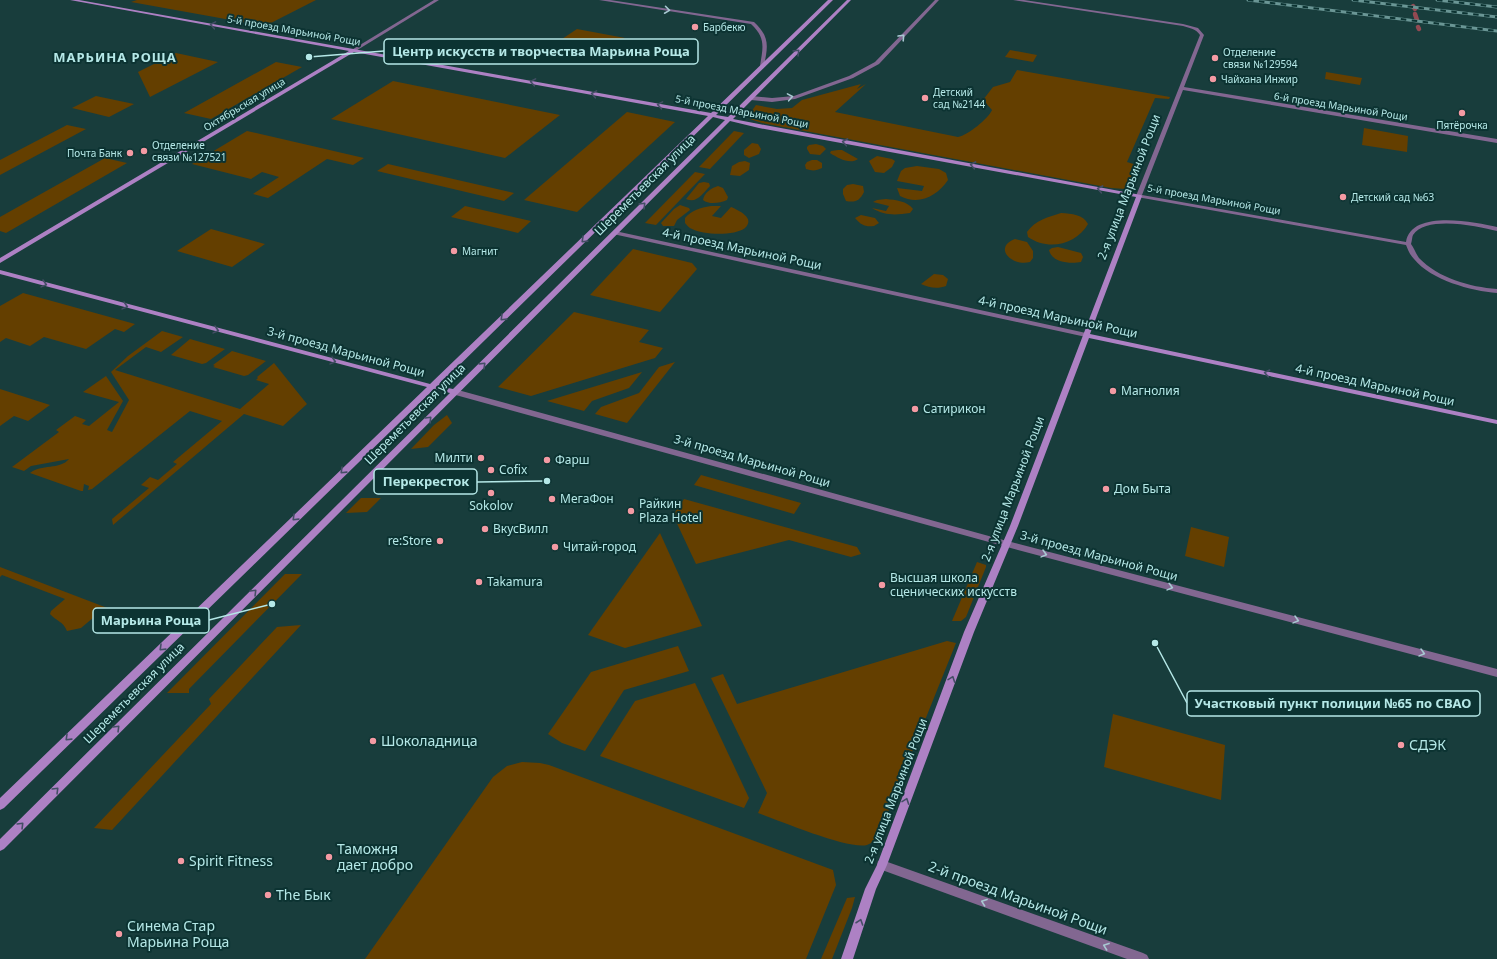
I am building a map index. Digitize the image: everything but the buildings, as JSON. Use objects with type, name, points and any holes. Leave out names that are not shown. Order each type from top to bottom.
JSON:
[{"type":"street","name":"5-й проезд Марьиной Рощи","points":[[72,0],[712,115],[1139,196],[1408,244]]},
{"type":"street","name":"Октябрьская улица","points":[[0,261],[437,0]]},
{"type":"street","points":[[601,0],[752,22],[761,31],[766,46],[762,66]]},
{"type":"street","name":"Шереметьевская улица","points":[[0,805],[831,0]]},
{"type":"street","name":"Шереметьевская улица","points":[[0,846],[849,0]]},
{"type":"street","points":[[751,98],[772,100],[795,97],[851,77],[877,63],[936,0]]},
{"type":"street","name":"2-я улица Марьиной Рощи","points":[[847,959],[871,889],[882,865],[969,632],[1007,544],[1139,196],[1202,35],[1198,30],[1176,24],[1015,0]]},
{"type":"street","name":"6-й проезд Марьиной Рощи","points":[[1181,88],[1497,141]]},
{"type":"street","points":[[1497,229],[1478,224],[1455,222],[1435,223],[1420,227],[1410,235],[1408,244],[1417,260],[1439,274],[1470,286],[1497,291]]},
{"type":"street","name":"4-й проезд Марьиной Рощи","points":[[615,233],[1497,422]]},
{"type":"street","name":"3-й проезд Марьиной Рощи","points":[[0,272],[455,392],[1007,544],[1497,673]]},
{"type":"street","name":"2-й проезд Марьиной Рощи","points":[[882,865],[1143,959]]},
{"type":"shaded area","points":[[137,0],[316,0],[265,26],[131,2]]},
{"type":"shaded area","points":[[577,29],[625,38],[608,50],[559,41]]},
{"type":"shaded area","points":[[1010,50],[1037,55],[1033,62],[1005,57]]},
{"type":"shaded area","points":[[176,53],[218,62],[150,97],[138,72]]},
{"type":"shaded area","points":[[276,62],[302,67],[211,119],[184,113]]},
{"type":"shaded area","points":[[1017,70],[1170,97],[1169,99],[1155,98],[1127,162],[1140,166],[1132,185],[1125,189],[1111,188],[762,123],[750,119],[748,116],[756,105],[777,109],[792,108],[802,100],[861,84],[857,89],[866,84],[835,112],[958,137],[972,130],[990,114],[992,110],[983,100],[993,87],[1010,82]]},
{"type":"shaded area","points":[[1326,72],[1362,78],[1360,85],[1325,79]]},
{"type":"shaded area","points":[[393,81],[560,115],[505,158],[331,119]]},
{"type":"shaded area","points":[[96,96],[134,104],[109,117],[72,108]]},
{"type":"shaded area","points":[[627,112],[675,122],[577,212],[524,200]]},
{"type":"shaded area","points":[[67,125],[86,129],[0,175],[0,160]]},
{"type":"shaded area","points":[[1364,128],[1408,136],[1407,152],[1362,145]]},
{"type":"shaded area","points":[[247,131],[364,158],[353,165],[327,159],[268,198],[253,194],[279,177],[262,172],[251,179],[192,164]]},
{"type":"shaded area","points":[[734,131],[744,133],[710,169],[699,167]]},
{"type":"shaded area","points":[[752,143],[758,144],[761,149],[759,154],[749,158],[744,155],[744,150]]},
{"type":"shaded area","points":[[816,144],[823,146],[826,149],[820,155],[810,154],[807,149],[809,145]]},
{"type":"shaded area","points":[[842,150],[858,159],[855,161],[848,161],[840,159],[830,153],[831,151]]},
{"type":"shaded area","points":[[877,156],[895,161],[892,167],[884,173],[875,172],[869,161]]},
{"type":"shaded area","points":[[105,158],[127,163],[6,233],[0,231],[0,217]]},
{"type":"shaded area","points":[[817,160],[822,163],[822,168],[818,170],[806,169],[805,165],[807,162]]},
{"type":"shaded area","points":[[745,161],[750,163],[749,170],[740,176],[730,175],[732,166],[739,162]]},
{"type":"shaded area","points":[[388,164],[514,193],[504,201],[377,171]]},
{"type":"shaded area","points":[[917,166],[939,169],[946,173],[948,180],[939,191],[921,200],[907,199],[900,196],[897,188],[922,191],[924,186],[897,181],[901,171],[905,168]]},
{"type":"shaded area","points":[[695,172],[705,174],[656,225],[645,223]]},
{"type":"shaded area","points":[[699,183],[709,183],[710,186],[702,195],[693,200],[686,199]]},
{"type":"shaded area","points":[[853,184],[863,186],[864,192],[857,200],[852,202],[846,201],[843,194],[843,189],[847,185]]},
{"type":"shaded area","points":[[718,186],[723,188],[728,197],[727,200],[715,203],[705,202],[703,200],[708,191]]},
{"type":"shaded area","points":[[886,199],[897,200],[911,206],[913,209],[910,213],[886,214],[872,208],[886,211],[889,206],[873,202]]},
{"type":"shaded area","points":[[680,205],[689,208],[690,210],[677,220],[674,226],[663,226],[661,223],[674,209]]},
{"type":"shaded area","points":[[465,206],[531,221],[518,233],[451,217]]},
{"type":"shaded area","points":[[711,206],[721,206],[712,216],[721,218],[731,207],[745,215],[748,224],[740,231],[719,234],[697,231],[690,228],[685,223],[685,218],[693,211]]},
{"type":"shaded area","points":[[1061,213],[1080,216],[1088,224],[1076,237],[1061,244],[1044,244],[1028,237],[1027,232],[1034,225],[1042,220]]},
{"type":"shaded area","points":[[861,215],[875,218],[879,223],[874,226],[863,225],[855,218]]},
{"type":"shaded area","points":[[211,229],[265,244],[232,267],[177,251]]},
{"type":"shaded area","points":[[1015,239],[1027,242],[1033,251],[1033,258],[1030,262],[1017,262],[1007,255],[1005,247],[1009,242]]},
{"type":"shaded area","points":[[1058,247],[1081,253],[1083,257],[1081,262],[1067,263],[1054,258],[1049,250]]},
{"type":"shaded area","points":[[633,249],[692,263],[697,269],[660,312],[590,295]]},
{"type":"shaded area","points":[[934,274],[943,275],[948,279],[946,286],[934,288],[921,284]]},
{"type":"shaded area","points":[[23,293],[135,324],[124,332],[115,329],[86,349],[44,337],[30,346],[6,338],[0,342],[0,306]]},
{"type":"shaded area","points":[[574,312],[649,330],[639,342],[663,348],[655,358],[531,396],[498,387]]},
{"type":"shaded area","points":[[162,331],[183,337],[161,352],[146,347],[115,370],[240,409],[269,384],[256,380],[258,378],[257,377],[274,363],[307,404],[283,426],[244,414],[113,525],[112,519],[149,488],[141,485],[150,477],[158,480],[177,464],[173,462],[222,421],[190,411],[92,489],[88,490],[89,486],[84,484],[83,491],[81,491],[30,473],[34,470],[61,465],[69,459],[31,466],[24,471],[12,467],[59,432],[56,430],[75,416],[86,420],[82,424],[89,426],[119,402],[83,392],[106,376],[123,401],[107,430],[112,432],[129,400],[111,372],[128,356]]},
{"type":"shaded area","points":[[190,339],[225,349],[206,363],[202,364],[171,355]]},
{"type":"shaded area","points":[[232,351],[266,361],[248,375],[244,376],[213,367],[215,366],[213,365]]},
{"type":"shaded area","points":[[675,362],[627,423],[595,414],[601,407],[639,393],[659,367]]},
{"type":"shaded area","points":[[642,372],[629,388],[592,401],[584,411],[547,401]]},
{"type":"shaded area","points":[[0,389],[50,405],[28,421],[14,416],[0,426]]},
{"type":"shaded area","points":[[447,415],[452,423],[428,447],[411,449],[434,425]]},
{"type":"shaded area","points":[[701,475],[801,503],[794,514],[694,485]]},
{"type":"shaded area","points":[[361,498],[381,498],[367,512],[346,513]]},
{"type":"shaded area","points":[[684,499],[857,547],[861,554],[851,557],[789,540],[696,564],[673,515]]},
{"type":"shaded area","points":[[1191,527],[1229,537],[1224,567],[1185,556]]},
{"type":"shaded area","points":[[660,533],[702,626],[625,648],[588,635]]},
{"type":"shaded area","points":[[977,562],[986,565],[986,567],[966,617],[961,621],[952,621]]},
{"type":"shaded area","points":[[0,567],[118,612],[118,615],[107,624],[95,626],[107,615],[100,612],[81,628],[67,631],[64,625],[50,614],[51,611],[65,599],[2,575],[0,577]]},
{"type":"shaded area","points":[[285,574],[302,574],[189,689],[189,693],[167,693]]},
{"type":"shaded area","points":[[301,625],[112,830],[94,828],[211,704],[209,699],[277,627]]},
{"type":"shaded area","points":[[947,641],[956,643],[880,832],[873,842],[867,845],[845,843],[813,834],[758,813],[767,793],[711,678],[723,674],[737,704]]},
{"type":"shaded area","points":[[678,646],[689,671],[624,690],[585,751],[562,743],[548,734],[591,672]]},
{"type":"shaded area","points":[[695,683],[749,798],[744,808],[600,756],[635,701]]},
{"type":"shaded area","points":[[1113,714],[1225,745],[1221,800],[1104,767]]},
{"type":"shaded area","points":[[522,762],[549,765],[833,870],[836,885],[806,959],[365,959],[493,777],[507,766]]},
{"type":"shaded area","points":[[855,897],[832,959],[821,959],[847,898]]},
{"type":"waterway","points":[[1415,14],[1417,20]]},
{"type":"railway","points":[[1248,0],[1497,31]]},
{"type":"railway","points":[[1353,0],[1497,17]]},
{"type":"railway","points":[[1437,0],[1497,7]]},
{"type":"place","name":"Барбекю","points":[[695,27]]},
{"type":"place","name":"Центр искусств и творчества Марьина Роща","points":[[309,57]]},
{"type":"place","name":"Отделение связи №129594","points":[[1215,58]]},
{"type":"place","name":"Чайхана Инжир","points":[[1213,79]]},
{"type":"place","name":"Детский сад №2144","points":[[925,98]]},
{"type":"place","name":"Пятёрочка","points":[[1462,113]]},
{"type":"place","name":"Отделение связи №127521","points":[[144,151]]},
{"type":"place","name":"Почта Банк","points":[[130,153]]},
{"type":"place","name":"Детский сад №63","points":[[1343,197]]},
{"type":"place","name":"Магнит","points":[[454,251]]},
{"type":"place","name":"Магнолия","points":[[1113,391]]},
{"type":"place","name":"Сатирикон","points":[[915,409]]},
{"type":"place","name":"Милти","points":[[481,458]]},
{"type":"place","name":"Фарш","points":[[547,460]]},
{"type":"place","name":"Cofix","points":[[491,470]]},
{"type":"place","name":"Перекресток","points":[[547,481]]},
{"type":"place","name":"Дом Быта","points":[[1106,489]]},
{"type":"place","name":"Sokolov","points":[[491,493]]},
{"type":"place","name":"МегаФон","points":[[552,499]]},
{"type":"place","name":"Райкин Plaza Hotel","points":[[631,511]]},
{"type":"place","name":"ВкусВилл","points":[[485,529]]},
{"type":"place","name":"re:Store","points":[[440,541]]},
{"type":"place","name":"Читай-город","points":[[555,547]]},
{"type":"place","name":"Takamura","points":[[479,582]]},
{"type":"place","name":"Высшая школа сценических искусств","points":[[882,585]]},
{"type":"place","name":"Марьина Роща","points":[[272,604]]},
{"type":"place","name":"Участковый пункт полиции №65 по СВАО","points":[[1155,643]]},
{"type":"place","name":"Шоколадница","points":[[373,741]]},
{"type":"place","name":"СДЭК","points":[[1401,745]]},
{"type":"place","name":"Таможня дает добро","points":[[329,857]]},
{"type":"place","name":"Spirit Fitness","points":[[181,861]]},
{"type":"place","name":"The Бык","points":[[268,895]]},
{"type":"place","name":"Синема Стар Марьина Роща","points":[[119,934]]},
{"type":"district","name":"МАРЬИНА РОЩА","points":[[115,57]]}]
